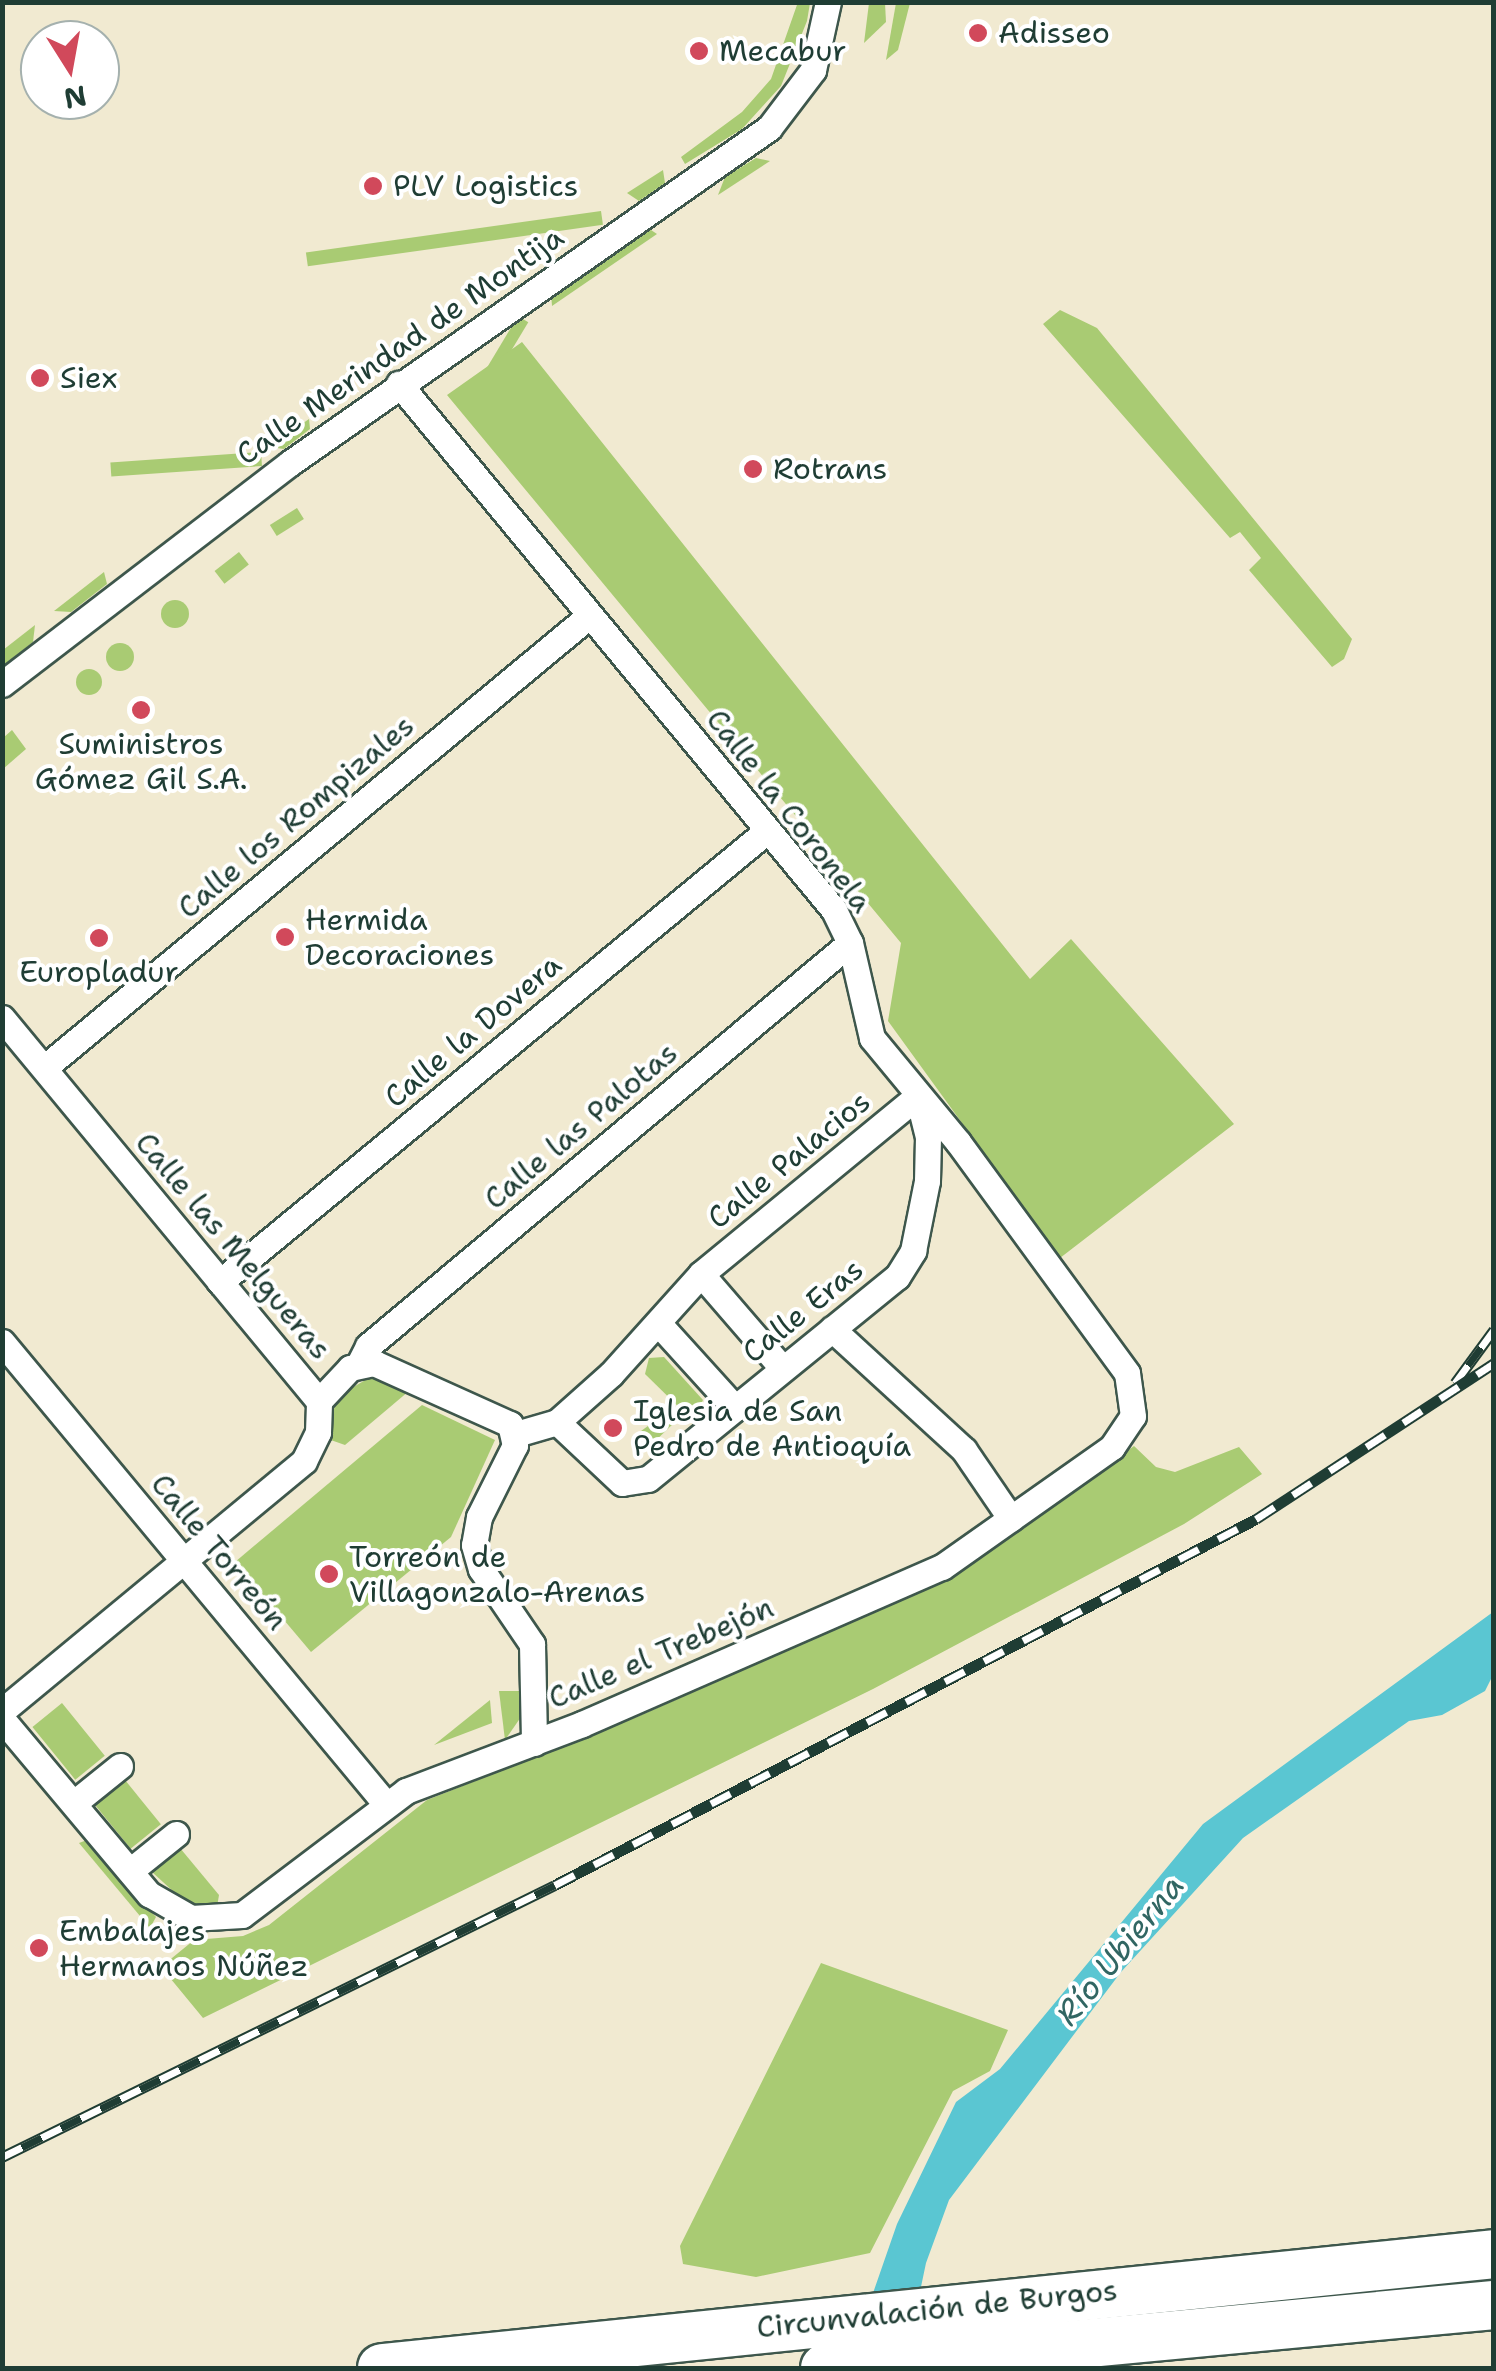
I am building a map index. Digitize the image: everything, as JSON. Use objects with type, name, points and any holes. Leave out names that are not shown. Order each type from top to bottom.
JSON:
[{"type":"highway","name":"Circunvalación de Burgos","points":[[382,2368],[653,2336],[1494,2254]]},
{"type":"highway","name":"Circunvalación de Burgos","points":[[825,2368],[1494,2305]]},
{"type":"street","name":"Calle Merindad de Montija","points":[[2,684],[399,384],[769,128],[804,88],[821,52],[828,2]]},
{"type":"street","name":"Calle la Coronela","points":[[399,384],[834,910],[850,943],[865,1022],[1127,1373],[1135,1408]]},
{"type":"street","name":"Calle los Rompizales","points":[[44,1068],[590,615]]},
{"type":"street","name":"Calle la Dovera","points":[[220,1282],[768,830]]},
{"type":"street","name":"Calle las Palotas","points":[[360,1364],[368,1346],[850,943]]},
{"type":"street","name":"Calle las Melgueras","points":[[2,1018],[319,1401],[360,1364],[394,1368],[510,1424],[516,1434]]},
{"type":"street","name":"Calle Palacios","points":[[516,1434],[557,1422],[658,1324],[701,1274],[918,1096]]},
{"type":"street","name":"Calle Eras","points":[[557,1422],[622,1483],[633,1485],[897,1278],[913,1251],[928,1154],[918,1096]]},
{"type":"street","name":"Calle Palacios","points":[[701,1274],[783,1369]]},
{"type":"street","points":[[658,1324],[735,1408]]},
{"type":"street","points":[[832,1329],[964,1450],[1011,1518]]},
{"type":"street","name":"Calle Torreón","points":[[2,1342],[385,1803]]},
{"type":"street","points":[[2,1711],[304,1461],[318,1432],[319,1401]]},
{"type":"street","name":"Calle el Trebejón","points":[[130,1871],[168,1909],[191,1918],[218,1921],[260,1905],[385,1803],[942,1567],[1119,1440],[1135,1408]]},
{"type":"street","points":[[516,1434],[474,1545],[480,1568],[532,1644],[534,1742]]},
{"type":"street","points":[[2,1719],[130,1871],[176,1834]]},
{"type":"street","points":[[74,1804],[120,1766]]},
{"type":"green space","points":[[798,2],[810,3],[807,21],[781,86],[742,129],[685,164],[681,157],[742,112],[771,79]]},
{"type":"green space","points":[[869,3],[885,3],[886,22],[864,43]]},
{"type":"green space","points":[[896,3],[910,3],[898,50],[886,60]]},
{"type":"green space","points":[[756,158],[770,161],[718,195],[725,177]]},
{"type":"green space","points":[[663,170],[665,183],[639,201],[627,193]]},
{"type":"green space","points":[[601,211],[603,225],[308,266],[306,252]]},
{"type":"green space","points":[[648,228],[657,234],[552,306],[551,293]]},
{"type":"green space","points":[[1060,310],[1097,328],[1352,639],[1344,659],[1332,667],[1249,570],[1261,558],[1240,532],[1230,538],[1043,324]]},
{"type":"green space","points":[[518,316],[528,322],[477,408],[466,402]]},
{"type":"green space","points":[[522,342],[1030,979],[1071,939],[1234,1124],[1060,1258],[888,1021],[901,943],[447,395]]},
{"type":"green space","points":[[309,419],[310,429],[284,449],[269,447]]},
{"type":"green space","points":[[261,452],[262,466],[111,476],[110,463]]},
{"type":"green space","points":[[297,508],[304,519],[277,536],[270,525]]},
{"type":"green space","points":[[239,552],[249,565],[224,584],[215,571]]},
{"type":"green space","points":[[104,572],[107,584],[71,612],[54,611]]},
{"type":"green space","points":[[175,600],[185,604],[189,614],[185,624],[175,628],[165,624],[161,614],[165,604]]},
{"type":"green space","points":[[35,625],[33,642],[3,666],[3,650]]},
{"type":"green space","points":[[120,643],[130,647],[134,657],[130,667],[120,671],[110,667],[106,657],[110,647]]},
{"type":"green space","points":[[89,669],[98,673],[102,682],[98,691],[89,695],[80,691],[76,682],[80,673]]},
{"type":"green space","points":[[12,730],[26,749],[3,769],[3,738]]},
{"type":"green space","points":[[664,1357],[703,1400],[693,1421],[645,1374],[649,1358]]},
{"type":"green space","points":[[374,1375],[409,1391],[345,1445],[325,1438],[338,1396]]},
{"type":"green space","points":[[422,1405],[495,1440],[451,1537],[311,1652],[235,1562]]},
{"type":"green space","points":[[667,1412],[676,1421],[649,1447],[637,1434]]},
{"type":"green space","points":[[1134,1446],[1156,1467],[1175,1472],[1239,1447],[1262,1474],[1184,1524],[873,1689],[203,2018],[161,1967],[194,1940],[243,1936],[269,1925],[427,1800],[639,1716],[954,1577]]},
{"type":"green space","points":[[499,1691],[528,1691],[523,1714],[505,1740]]},
{"type":"green space","points":[[490,1700],[492,1723],[434,1745]]},
{"type":"green space","points":[[62,1703],[105,1756],[75,1780],[32,1727]]},
{"type":"green space","points":[[125,1780],[161,1824],[131,1849],[95,1805]]},
{"type":"green space","points":[[87,1840],[156,1917],[150,1928],[79,1843]]},
{"type":"green space","points":[[180,1848],[219,1895],[217,1907],[187,1904],[152,1872]]},
{"type":"green space","points":[[821,1963],[1008,2030],[990,2071],[953,2091],[870,2253],[756,2277],[683,2264],[680,2246]]},
{"type":"water","name":"Río Ubierna","points":[[1493,1612],[1493,1675],[1485,1691],[1442,1715],[1409,1721],[1243,1838],[1121,1972],[949,2200],[926,2263],[904,2368],[847,2368],[897,2224],[956,2102],[1000,2069],[1203,1824]]},
{"type":"railway","points":[[1455,1383],[1494,1330]]},
{"type":"railway","points":[[2,2157],[555,1885],[1256,1519],[1494,1363]]},
{"type":"place","name":"Adisseo","points":[[978,33]]},
{"type":"place","name":"Mecabur","points":[[699,51]]},
{"type":"place","name":"PLV Logistics","points":[[373,186]]},
{"type":"place","name":"Siex","points":[[40,378]]},
{"type":"place","name":"Rotrans","points":[[753,469]]},
{"type":"place","name":"Suministros Gómez Gil S.A.","points":[[141,710]]},
{"type":"place","name":"Hermida Decoraciones","points":[[285,937]]},
{"type":"place","name":"Europladur","points":[[99,938]]},
{"type":"place","name":"Iglesia de San Pedro de Antioquía","points":[[613,1428]]},
{"type":"place","name":"Torreón de Villagonzalo-Arenas","points":[[329,1574]]},
{"type":"place","name":"Embalajes Hermanos Núñez","points":[[39,1948]]}]
